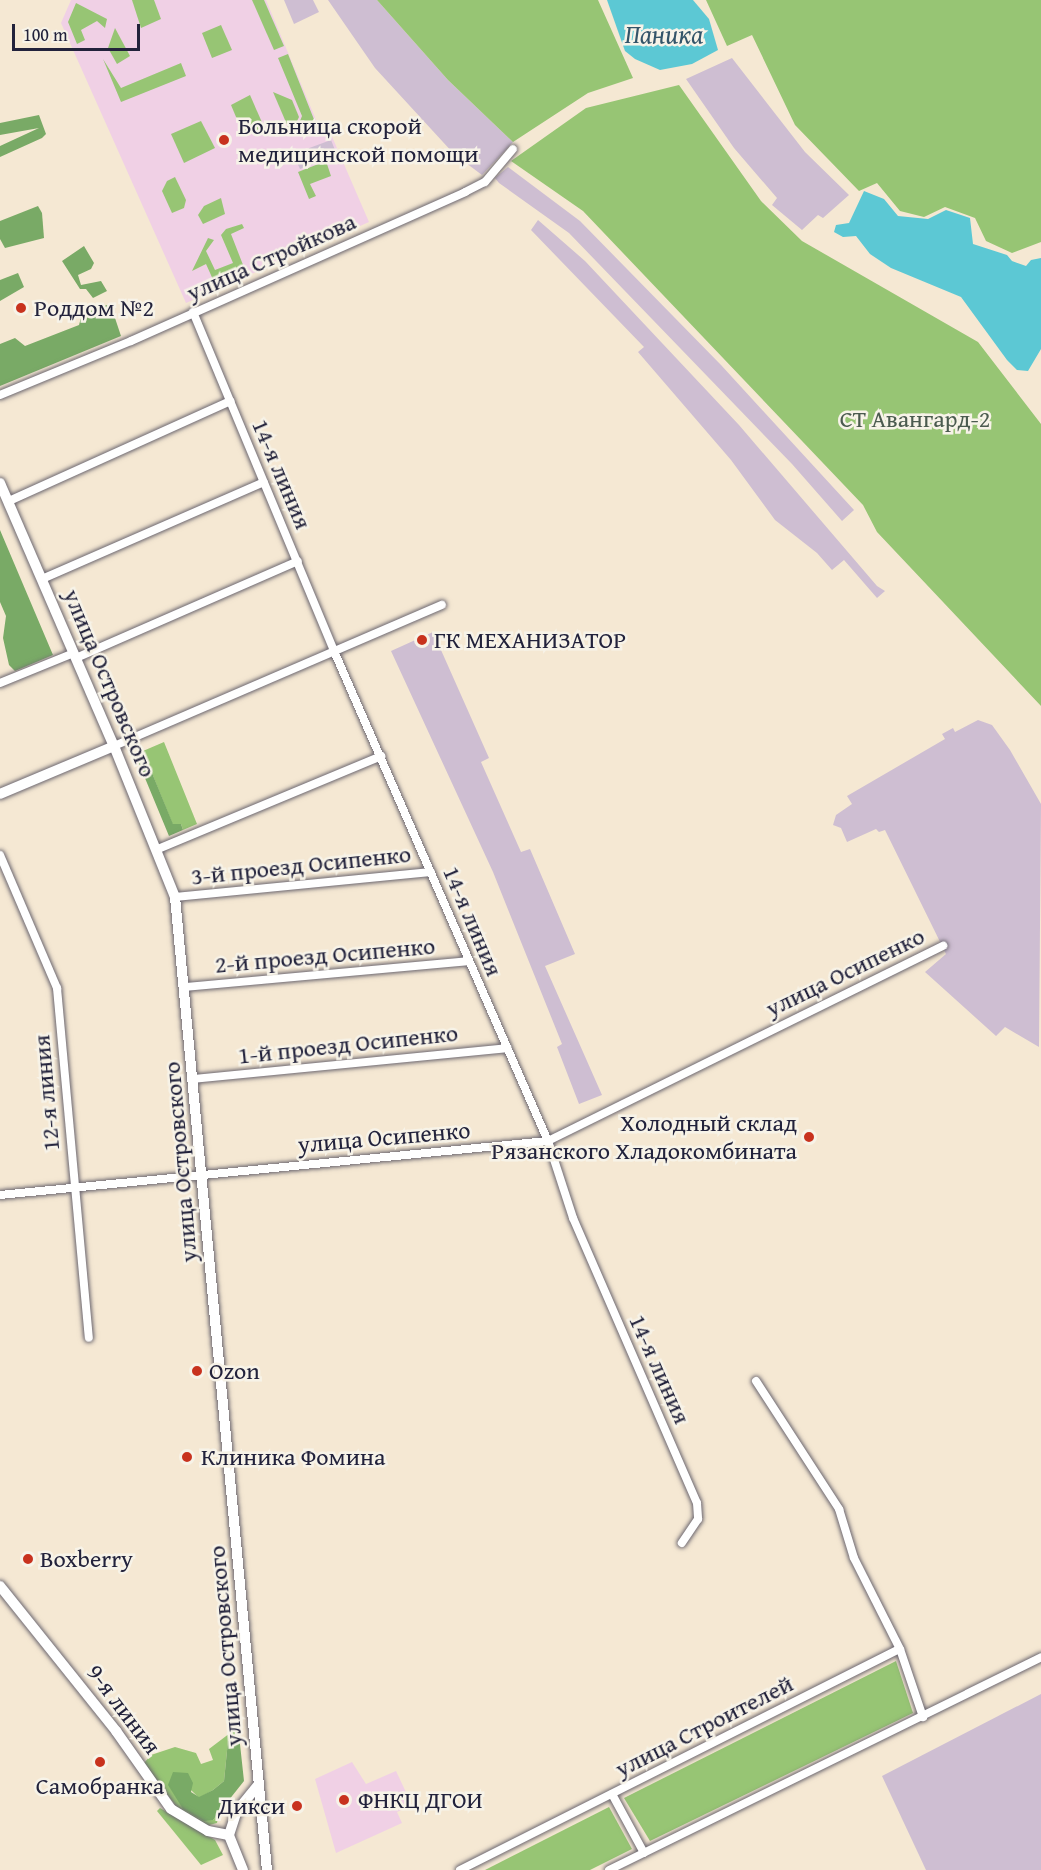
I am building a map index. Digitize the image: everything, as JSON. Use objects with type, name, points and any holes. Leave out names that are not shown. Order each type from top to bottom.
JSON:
[{"type":"street","name":"улица Стройкова","points":[[0,395],[485,182],[513,149]]},
{"type":"street","name":"14-я линия","points":[[193,312],[334,651],[548,1141],[573,1218],[697,1503],[698,1519],[682,1543]]},
{"type":"street","points":[[9,501],[230,401]]},
{"type":"street","points":[[42,579],[264,482]]},
{"type":"street","name":"улица Островского","points":[[0,483],[158,849],[175,897],[267,1870]]},
{"type":"street","points":[[0,683],[75,655],[298,561]]},
{"type":"street","points":[[0,794],[442,605]]},
{"type":"street","points":[[158,849],[381,756]]},
{"type":"street","name":"12-я линия","points":[[0,855],[57,988],[89,1338]]},
{"type":"street","name":"3-й проезд Осипенко","points":[[175,897],[431,872]]},
{"type":"street","name":"улица Осипенко","points":[[0,1195],[548,1141],[943,946]]},
{"type":"street","name":"2-й проезд Осипенко","points":[[185,987],[469,961]]},
{"type":"street","name":"1-й проезд Осипенко","points":[[193,1079],[507,1048]]},
{"type":"street","points":[[756,1381],[839,1509],[854,1558],[900,1649],[923,1717]]},
{"type":"street","name":"9-я линия","points":[[0,1586],[116,1731],[171,1809],[208,1831],[229,1835]]},
{"type":"street","name":"улица Строителей","points":[[460,1870],[900,1649]]},
{"type":"street","points":[[609,1870],[1041,1657]]},
{"type":"street","points":[[243,1870],[229,1835],[237,1810],[259,1784]]},
{"type":"street","points":[[612,1794],[644,1853]]},
{"type":"shaded area","name":"Больница скорой медицинской помощи","points":[[71,0],[266,0],[319,127],[327,125],[369,222],[186,303],[61,23]]},
{"type":"shaded area","points":[[284,0],[313,0],[319,12],[294,24]]},
{"type":"shaded area","points":[[328,0],[377,0],[448,80],[513,142],[482,175],[454,154],[375,68]]},
{"type":"shaded area","points":[[732,58],[805,152],[849,195],[823,218],[818,215],[802,230],[772,205],[777,198],[734,148],[686,79]]},
{"type":"shaded area","points":[[331,140],[337,155],[300,169],[293,154]]},
{"type":"shaded area","points":[[508,167],[580,221],[721,365],[854,510],[842,521],[792,464],[569,233],[499,183],[495,178]]},
{"type":"shaded area","points":[[538,220],[585,261],[739,425],[877,586],[885,591],[877,598],[844,560],[832,570],[817,553],[775,520],[731,460],[638,352],[644,347],[531,230]]},
{"type":"shaded area","points":[[433,632],[489,758],[481,762],[521,852],[530,849],[575,954],[545,966],[602,1095],[579,1104],[557,1047],[562,1044],[493,872],[391,651]]},
{"type":"shaded area","points":[[978,720],[992,725],[1010,750],[1041,804],[1039,1047],[1005,1027],[996,1036],[925,972],[946,954],[885,830],[879,832],[876,829],[847,842],[841,828],[833,825],[836,815],[852,804],[847,796],[945,739],[942,734],[953,728],[955,732]]},
{"type":"shaded area","points":[[1041,1694],[1041,1870],[926,1870],[882,1776]]},
{"type":"shaded area","points":[[352,1762],[366,1784],[396,1771],[412,1805],[397,1812],[402,1823],[336,1853],[315,1779]]},
{"type":"green space","points":[[132,0],[154,0],[161,19],[141,28]]},
{"type":"green space","points":[[252,0],[264,0],[284,46],[274,50]]},
{"type":"green space","points":[[377,0],[598,0],[633,78],[588,93],[513,142],[448,80]]},
{"type":"green space","points":[[706,0],[1041,0],[1041,242],[1012,253],[986,241],[975,218],[945,207],[924,217],[900,211],[877,183],[859,191],[795,125],[752,35],[727,46]]},
{"type":"green space","points":[[76,3],[107,19],[105,28],[97,21],[81,30],[85,40],[77,44],[68,22]]},
{"type":"green space","points":[[221,25],[232,50],[212,58],[202,33]]},
{"type":"green space","points":[[115,28],[130,56],[117,64],[108,48]]},
{"type":"green space","points":[[288,54],[317,127],[294,136],[302,116],[278,58]]},
{"type":"green space","points":[[103,59],[121,88],[181,63],[186,76],[121,102]]},
{"type":"green space","name":"СТ Авангард-2","points":[[679,85],[761,201],[802,241],[978,342],[1041,424],[1041,706],[877,532],[863,505],[583,211],[511,161],[586,108]]},
{"type":"green space","points":[[273,92],[292,100],[299,117],[291,134]]},
{"type":"green space","points":[[250,95],[264,127],[244,136],[231,105]]},
{"type":"green space","points":[[39,115],[46,134],[0,157],[0,146],[39,128],[0,135],[0,123]]},
{"type":"green space","points":[[201,121],[215,148],[184,163],[171,134]]},
{"type":"green space","points":[[326,161],[331,176],[310,184],[316,196],[309,199],[298,172]]},
{"type":"green space","points":[[175,177],[186,200],[184,208],[172,213],[162,191],[167,181]]},
{"type":"green space","points":[[221,198],[225,214],[203,224],[198,215],[204,206]]},
{"type":"green space","points":[[38,206],[42,213],[44,238],[5,248],[0,239],[0,221]]},
{"type":"green space","points":[[242,224],[244,228],[231,234],[245,270],[215,284],[206,264],[192,271],[208,238],[214,240],[206,251],[215,270],[233,263],[221,235],[226,229]]},
{"type":"green space","points":[[84,246],[94,263],[91,269],[78,275],[81,285],[101,281],[107,291],[93,298],[86,289],[80,289],[62,261]]},
{"type":"green space","points":[[18,273],[24,287],[0,301],[0,280]]},
{"type":"green space","points":[[107,305],[111,306],[121,336],[0,386],[0,344],[15,338],[25,346],[79,325],[82,314]]},
{"type":"green space","points":[[0,530],[53,655],[15,671],[9,665],[3,638],[6,616],[0,602]]},
{"type":"green space","points":[[164,742],[197,824],[183,830],[181,824],[173,825],[143,751]]},
{"type":"green space","points":[[143,751],[173,824],[181,824],[183,830],[169,836],[135,754]]},
{"type":"green space","points":[[896,1661],[913,1713],[650,1841],[624,1798]]},
{"type":"green space","points":[[238,1727],[239,1735],[228,1741],[224,1781],[213,1790],[199,1798],[173,1772],[213,1820],[219,1812],[217,1823],[205,1826],[176,1806],[144,1763],[151,1755],[175,1747],[196,1753],[201,1764],[213,1760],[209,1749]]},
{"type":"green space","points":[[239,1735],[244,1781],[213,1820],[204,1821],[183,1809],[168,1785],[173,1772],[188,1773],[193,1783],[191,1792],[199,1797],[213,1790],[224,1781],[228,1741]]},
{"type":"green space","points":[[609,1807],[632,1849],[590,1870],[485,1870]]},
{"type":"green space","points":[[160,1808],[215,1840],[223,1855],[201,1865],[157,1811]]},
{"type":"water","name":"Паника","points":[[607,0],[693,0],[709,19],[718,50],[692,64],[660,70],[635,59],[625,51]]},
{"type":"water","points":[[864,191],[884,199],[898,216],[928,219],[946,210],[970,218],[973,244],[1007,255],[1012,261],[1026,266],[1031,260],[1041,258],[1041,349],[1028,371],[1017,370],[1007,360],[961,297],[891,268],[870,254],[856,236],[843,237],[834,232],[836,225],[849,223]]},
{"type":"place","name":"Больница скорой медицинской помощи","points":[[224,140]]},
{"type":"place","name":"Роддом №2","points":[[21,308]]},
{"type":"place","name":"ГК МЕХАНИЗАТОР","points":[[422,640]]},
{"type":"place","name":"Холодный склад Рязанского Хладокомбината","points":[[809,1137]]},
{"type":"place","name":"Ozon","points":[[197,1371]]},
{"type":"place","name":"Клиника Фомина","points":[[187,1457]]},
{"type":"place","name":"Boxberry","points":[[28,1559]]},
{"type":"place","name":"Самобранка","points":[[100,1762]]},
{"type":"place","name":"ФНКЦ ДГОИ","points":[[344,1800]]},
{"type":"place","name":"Дикси","points":[[297,1806]]}]
